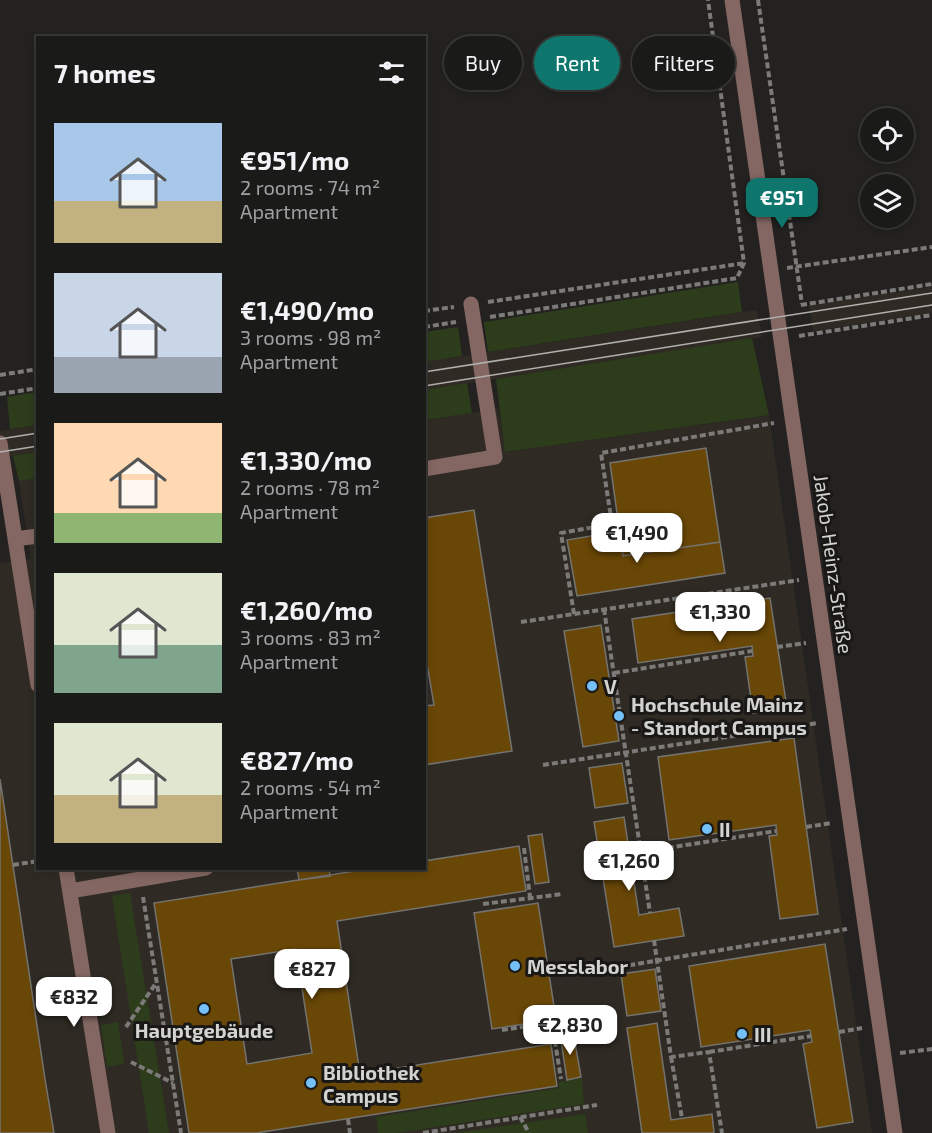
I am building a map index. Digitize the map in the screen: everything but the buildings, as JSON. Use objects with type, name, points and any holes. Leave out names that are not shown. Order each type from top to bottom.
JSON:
[{"type":"street","name":"Jakob-Heinz-Straße","points":[[732,0],[895,1133]]},
{"type":"street","points":[[426,469],[495,457],[471,304]]},
{"type":"street","points":[[0,443],[36,672]]},
{"type":"street","points":[[15,539],[36,536]]},
{"type":"street","points":[[66,870],[108,1133]]},
{"type":"street","points":[[70,891],[194,870]]},
{"type":"path","points":[[426,327],[737,278],[744,263],[708,0]]},
{"type":"path","points":[[758,0],[802,304]]},
{"type":"path","points":[[426,311],[744,263],[797,267],[932,247]]},
{"type":"path","points":[[776,308],[932,284]]},
{"type":"path","points":[[781,339],[932,315]]},
{"type":"path","points":[[0,375],[36,369]]},
{"type":"path","points":[[0,393],[36,388]]},
{"type":"path","points":[[574,614],[561,533],[612,524],[600,453],[792,420]]},
{"type":"path","points":[[521,622],[815,578]]},
{"type":"path","points":[[604,609],[650,913]]},
{"type":"path","points":[[777,647],[824,640]]},
{"type":"path","points":[[614,673],[752,651]]},
{"type":"path","points":[[543,765],[836,720]]},
{"type":"path","points":[[806,827],[850,820]]},
{"type":"path","points":[[641,852],[776,831]]},
{"type":"path","points":[[524,848],[530,897]]},
{"type":"path","points":[[13,865],[36,861]]},
{"type":"path","points":[[141,879],[181,1133]]},
{"type":"path","points":[[483,904],[563,894]]},
{"type":"path","points":[[576,974],[866,926]]},
{"type":"path","points":[[654,940],[682,1118]]},
{"type":"path","points":[[126,1027],[157,982]]},
{"type":"path","points":[[502,1030],[583,1018]]},
{"type":"path","points":[[552,1023],[561,1079]]},
{"type":"path","points":[[671,1057],[811,1036]]},
{"type":"path","points":[[884,1055],[932,1048]]},
{"type":"path","points":[[709,1053],[722,1133]]},
{"type":"path","points":[[131,1062],[173,1083]]},
{"type":"path","points":[[423,1133],[597,1105]]},
{"type":"path","points":[[520,1117],[529,1133]]},
{"type":"path","points":[[348,1119],[350,1133]]},
{"type":"path","points":[[449,1129],[453,1133]]},
{"type":"shaded area","points":[[932,287],[932,313],[813,331],[809,305]]},
{"type":"shaded area","points":[[757,310],[762,337],[426,390],[426,362]]},
{"type":"shaded area","name":"Hochschule Mainz - Standort Campus","points":[[498,409],[506,452],[769,415],[872,1133],[0,1133],[0,563],[31,559],[19,481],[36,478],[36,870],[426,870],[426,420]]},
{"type":"shaded area","points":[[36,425],[36,452],[0,459],[0,431]]},
{"type":"green space","points":[[738,282],[742,312],[488,352],[484,322]]},
{"type":"green space","points":[[458,327],[462,356],[426,362],[426,332]]},
{"type":"green space","points":[[752,338],[769,415],[505,452],[496,379]]},
{"type":"green space","points":[[467,383],[472,413],[426,420],[426,390]]},
{"type":"green space","points":[[36,392],[36,425],[10,429],[7,397]]},
{"type":"green space","points":[[36,452],[36,478],[19,481],[13,456]]},
{"type":"green space","points":[[130,893],[169,1133],[149,1133],[112,896]]},
{"type":"green space","points":[[118,1022],[124,1064],[107,1067],[101,1025]]},
{"type":"green space","points":[[582,1078],[584,1104],[397,1133],[378,1133],[376,1117],[559,1088],[559,1082]]},
{"type":"green space","points":[[585,1114],[588,1133],[455,1133]]},
{"type":"tram line","points":[[426,372],[932,293]]},
{"type":"tram line","points":[[426,386],[932,305]]},
{"type":"tram line","points":[[0,439],[36,433]]},
{"type":"tram line","points":[[0,452],[36,446]]},
{"type":"place","name":"V","points":[[592,686]]},
{"type":"place","name":"Hochschule Mainz - Standort Campus","points":[[619,716]]},
{"type":"place","name":"II","points":[[707,829]]},
{"type":"place","name":"Messlabor","points":[[515,966]]},
{"type":"place","name":"Hauptgebäude","points":[[204,1009]]},
{"type":"place","name":"III","points":[[742,1034]]},
{"type":"place","name":"Bibliothek Campus","points":[[311,1083]]}]
